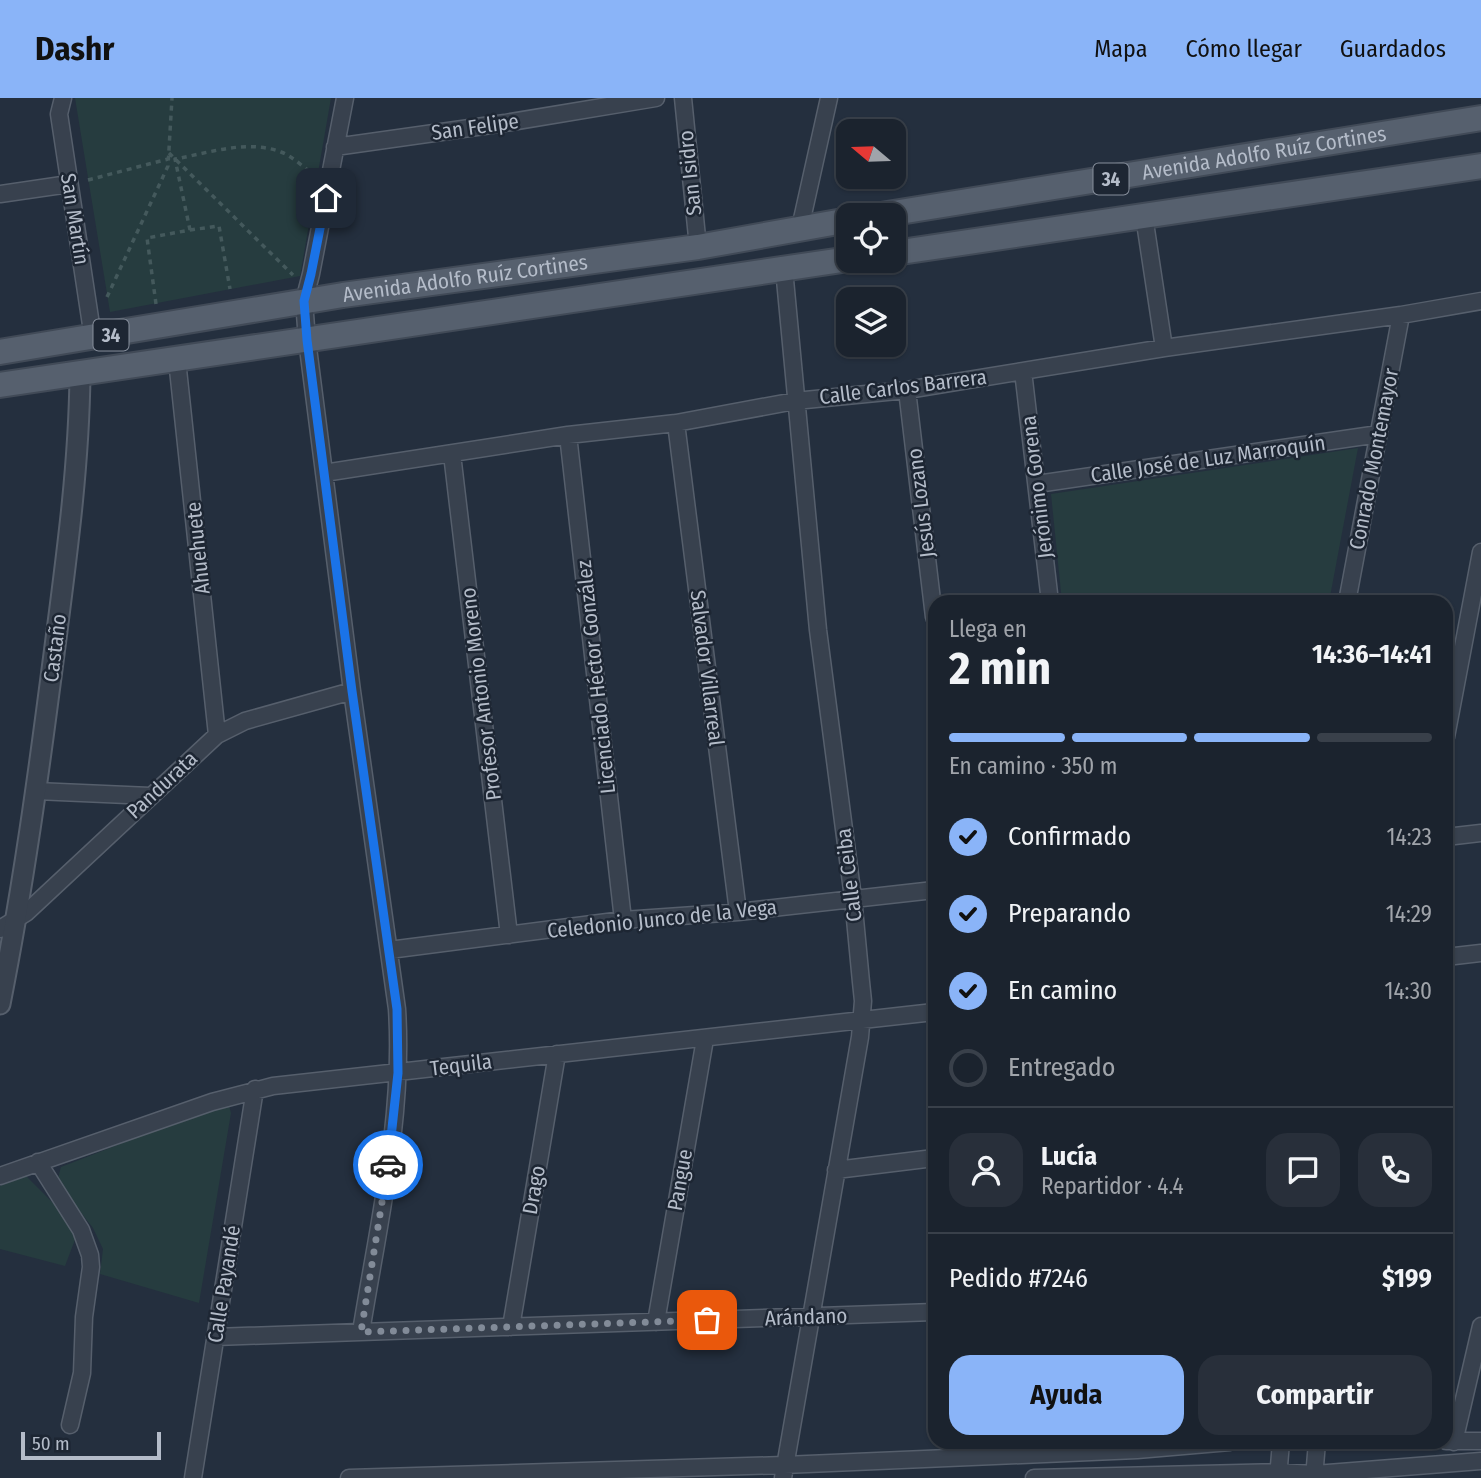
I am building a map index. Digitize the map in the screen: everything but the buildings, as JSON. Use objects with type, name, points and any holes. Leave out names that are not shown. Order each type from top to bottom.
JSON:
[{"type":"main road","name":"Avenida Adolfo Ruíz Cortines","points":[[906,211],[1481,118]]},
{"type":"main road","name":"Avenida Adolfo Ruíz Cortines","points":[[906,251],[1481,166]]},
{"type":"main road","name":"Avenida Adolfo Ruíz Cortines","points":[[0,352],[304,301],[698,247],[836,222]]},
{"type":"main road","name":"Avenida Adolfo Ruíz Cortines","points":[[0,385],[836,262]]},
{"type":"street","points":[[345,98],[304,301],[352,691],[397,1009],[398,1073],[390,1151],[361,1332]]},
{"type":"street","name":"San Felipe","points":[[334,147],[656,98]]},
{"type":"street","name":"San Isidro","points":[[683,98],[698,247]]},
{"type":"street","points":[[800,228],[829,98]]},
{"type":"street","name":"San Martín","points":[[62,99],[59,114],[93,338]]},
{"type":"street","points":[[0,194],[69,184]]},
{"type":"street","points":[[1144,216],[1164,348]]},
{"type":"street","name":"Calle Ceiba","points":[[783,1471],[862,1020],[853,898],[818,630],[784,269]]},
{"type":"street","name":"Calle Carlos Barrera","points":[[324,473],[568,435],[676,424],[795,401],[907,390],[1164,348],[1401,315],[1481,301]]},
{"type":"street","name":"Conrado Montemayor","points":[[1349,595],[1401,315]]},
{"type":"street","name":"Ahuehuete","points":[[177,360],[217,735]]},
{"type":"street","name":"Jerónimo Gorena","points":[[1023,371],[1049,595]]},
{"type":"street","name":"Castaño","points":[[0,1004],[8,924],[36,791],[75,475],[80,374]]},
{"type":"street","name":"Jesús Lozano","points":[[907,390],[931,595]]},
{"type":"street","name":"Salvador Villarreal","points":[[676,424],[738,912]]},
{"type":"street","name":"Calle José de Luz Marroquín","points":[[1037,484],[1379,434]]},
{"type":"street","name":"Licenciado Héctor González","points":[[568,435],[623,920]]},
{"type":"street","name":"Profesor Antonio Moreno","points":[[452,454],[509,935]]},
{"type":"street","points":[[1453,700],[1481,552]]},
{"type":"street","name":"Pandurata","points":[[8,924],[217,735],[245,721],[352,691]]},
{"type":"street","points":[[36,791],[150,796]]},
{"type":"street","points":[[1453,836],[1481,833]]},
{"type":"street","name":"Celedonio Junco de la Vega","points":[[389,950],[623,920],[738,912],[928,891]]},
{"type":"street","points":[[1453,956],[1481,953]]},
{"type":"street","name":"Tequila","points":[[0,1176],[255,1089],[928,1013]]},
{"type":"street","name":"Pangue","points":[[656,1322],[705,1039]]},
{"type":"street","name":"Drago","points":[[511,1327],[557,1054]]},
{"type":"street","name":"Calle Payandé","points":[[193,1478],[255,1089]]},
{"type":"street","points":[[836,1170],[928,1159]]},
{"type":"street","points":[[38,1162],[87,1240],[91,1267],[84,1317],[82,1373],[70,1425]]},
{"type":"street","name":"Arándano","points":[[215,1337],[928,1312]]},
{"type":"street","points":[[1453,1430],[1481,1326]]},
{"type":"street","points":[[1453,1441],[1481,1441]]},
{"type":"street","points":[[349,1478],[783,1471],[1095,1449]]},
{"type":"street","points":[[1278,1475],[1280,1449]]},
{"type":"street","points":[[1315,1476],[1317,1449]]},
{"type":"street","points":[[1034,1478],[1315,1476],[1481,1461]]},
{"type":"path","points":[[107,297],[168,166],[172,98]]},
{"type":"path","points":[[175,159],[244,146],[264,147],[283,153],[318,177]]},
{"type":"path","points":[[169,153],[294,277]]},
{"type":"path","points":[[88,180],[169,159]]},
{"type":"path","points":[[175,159],[190,230]]},
{"type":"path","points":[[156,304],[147,238],[219,226],[230,289]]},
{"type":"green space","points":[[75,98],[331,98],[300,276],[110,312]]},
{"type":"green space","points":[[1358,448],[1330,595],[1061,595],[1051,494]]},
{"type":"green space","points":[[228,1102],[231,1113],[199,1303],[100,1274],[103,1249],[93,1228],[57,1182],[61,1167]]},
{"type":"green space","points":[[26,1176],[54,1204],[76,1237],[65,1266],[0,1249],[0,1186]]},
{"type":"way so far","points":[[388,1165],[361,1332],[707,1320]]},
{"type":"route","points":[[326,198],[304,301],[352,691],[397,1009],[398,1073],[388,1165]]}]
